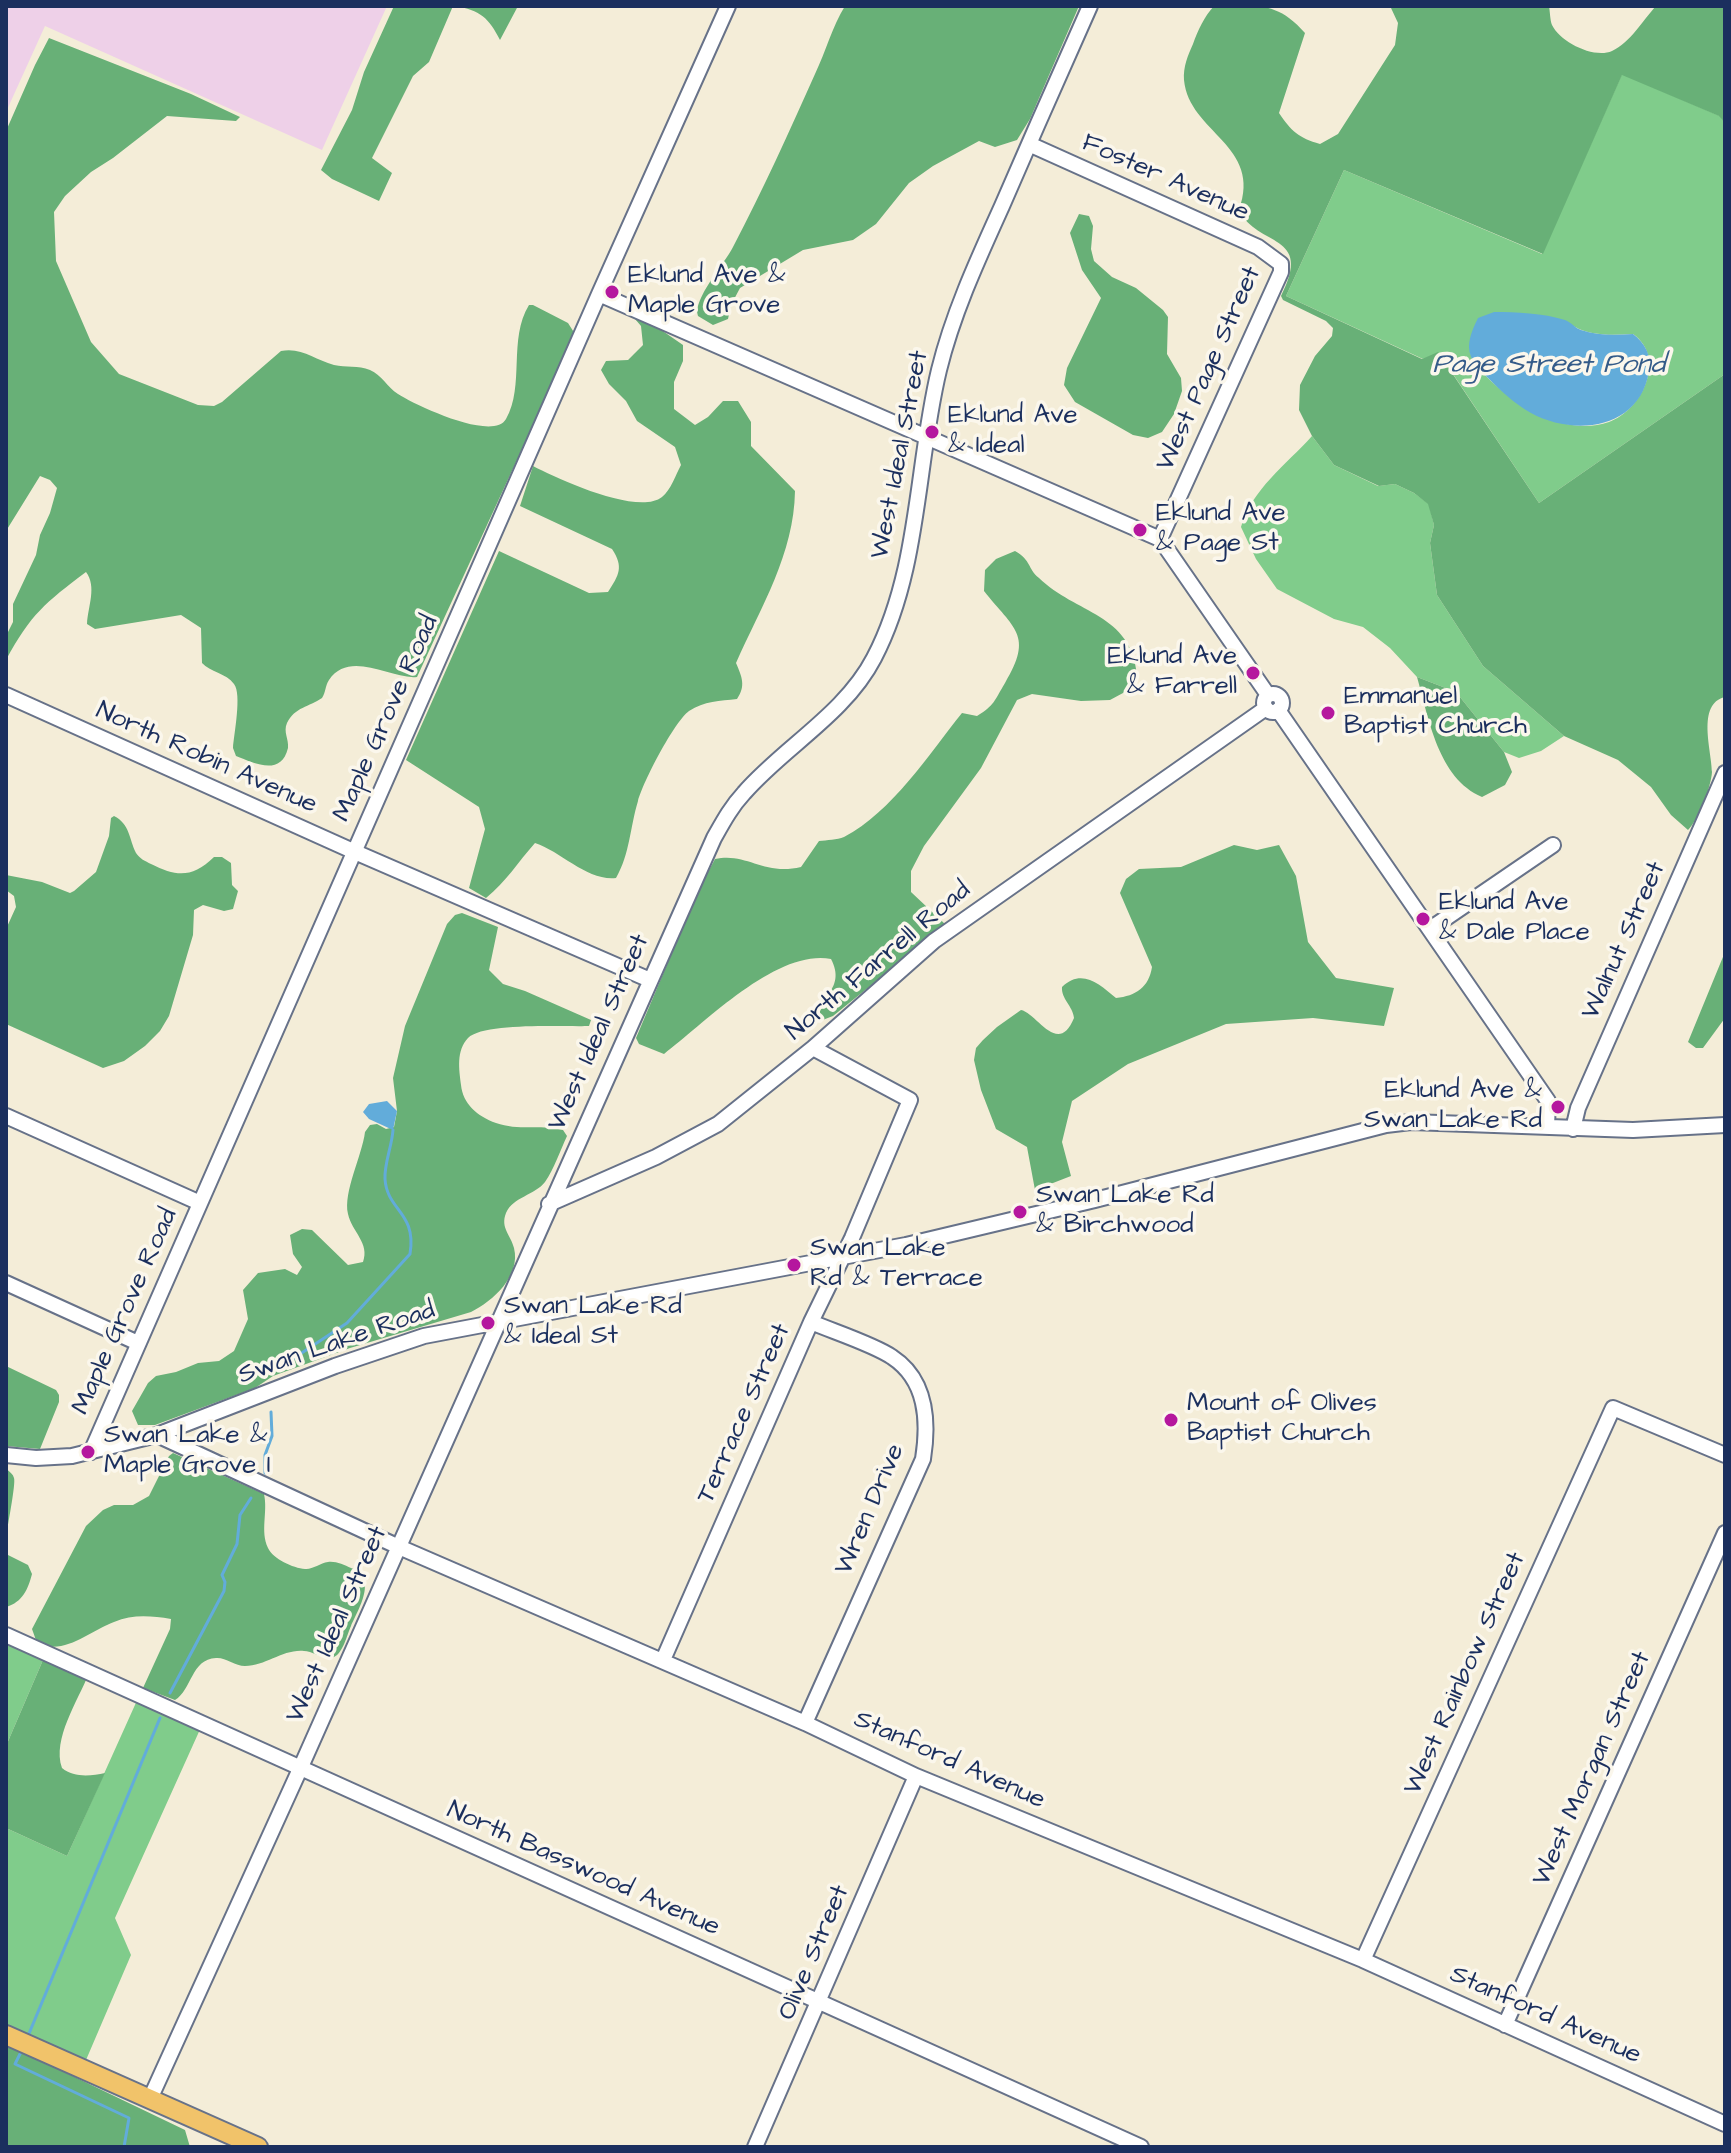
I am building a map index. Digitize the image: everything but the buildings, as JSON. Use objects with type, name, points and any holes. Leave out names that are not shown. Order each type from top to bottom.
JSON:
[{"type":"main road","points":[[19,2041],[258,2147]]},
{"type":"street","name":"Maple Grove Road","points":[[91,1452],[728,6]]},
{"type":"street","name":"West Ideal Street","points":[[150,2099],[714,838],[734,805],[755,781],[838,705],[860,680],[886,631],[903,576],[939,371],[953,324],[1090,6]]},
{"type":"street","name":"Foster Avenue","points":[[1029,144],[1258,247],[1280,261]]},
{"type":"street","name":"West Page Street","points":[[1160,539],[1281,272],[1280,261]]},
{"type":"street","points":[[599,294],[1160,539],[1548,1101],[1547,1127]]},
{"type":"street","name":"North Robin Avenue","points":[[6,695],[650,980]]},
{"type":"street","name":"North Farrell Road","points":[[549,1204],[656,1157],[718,1124],[813,1048],[899,970],[958,923],[1271,704]]},
{"type":"street","name":"Walnut Street","points":[[1573,1129],[1578,1108],[1725,773]]},
{"type":"street","points":[[1430,929],[1553,845]]},
{"type":"street","name":"Terrace Street","points":[[663,1660],[811,1322],[843,1258],[910,1100],[813,1048]]},
{"type":"street","points":[[6,1116],[200,1203]]},
{"type":"street","name":"Swan Lake Road","points":[[6,1455],[56,1458],[157,1435],[335,1366],[424,1336],[843,1258],[1079,1204],[1386,1125],[1411,1122],[1633,1130],[1725,1125]]},
{"type":"street","points":[[6,1283],[138,1343]]},
{"type":"street","name":"Wren Drive","points":[[805,1723],[923,1459],[928,1429],[920,1386],[893,1357],[811,1322]]},
{"type":"street","name":"West Rainbow Street","points":[[1363,1960],[1613,1408],[1725,1455]]},
{"type":"street","name":"Stanford Avenue","points":[[157,1435],[399,1547],[663,1660],[916,1776],[1363,1960],[1725,2124]]},
{"type":"street","name":"West Morgan Street","points":[[1505,2025],[1725,1533]]},
{"type":"street","name":"North Basswood Avenue","points":[[6,1635],[1141,2147]]},
{"type":"street","name":"Olive Street","points":[[755,2147],[916,1776]]},
{"type":"shaded area","points":[[6,6],[387,6],[322,150],[45,26],[6,112]]},
{"type":"green space","points":[[394,6],[453,6],[429,62],[413,76],[372,158],[392,173],[379,201],[332,179],[321,170],[352,110],[364,72]]},
{"type":"green space","points":[[455,6],[518,6],[500,40],[483,16]]},
{"type":"green space","points":[[845,6],[1079,6],[1030,119],[1017,140],[995,147],[979,141],[933,166],[909,183],[876,224],[853,240],[803,250],[740,288],[728,319],[713,325],[698,316],[700,301],[755,204]]},
{"type":"green space","points":[[1214,6],[1264,7],[1284,15],[1305,33],[1279,113],[1296,133],[1320,144],[1338,134],[1395,45],[1398,23],[1388,6],[1549,6],[1552,25],[1562,37],[1587,51],[1605,53],[1625,43],[1656,6],[1725,6],[1725,123],[1719,116],[1622,75],[1543,254],[1344,170],[1286,296],[1422,359],[1438,352],[1539,503],[1725,374],[1725,697],[1716,701],[1708,718],[1711,778],[1700,811],[1688,830],[1671,815],[1651,787],[1618,760],[1564,736],[1483,666],[1437,595],[1430,543],[1434,525],[1428,504],[1395,484],[1379,486],[1334,465],[1312,436],[1299,410],[1300,385],[1315,356],[1332,336],[1333,328],[1326,321],[1283,300],[1281,296],[1291,261],[1287,251],[1247,222],[1239,210],[1244,188],[1241,170],[1233,154],[1198,114],[1184,80],[1189,52]]},
{"type":"green space","points":[[49,38],[191,94],[240,117],[236,121],[167,116],[91,172],[65,196],[54,212],[56,261],[91,342],[119,374],[198,405],[214,406],[281,351],[289,350],[334,365],[370,370],[398,394],[454,419],[471,424],[498,425],[506,419],[512,406],[519,333],[529,305],[568,323],[575,334],[417,677],[359,666],[338,671],[329,680],[322,698],[298,710],[290,718],[286,729],[288,748],[284,757],[273,765],[266,766],[236,756],[233,748],[236,689],[231,680],[202,663],[201,628],[181,615],[95,629],[87,624],[91,584],[86,572],[40,610],[6,660],[6,636],[13,622],[13,604],[36,555],[57,488],[50,480],[40,476],[6,531],[6,131]]},
{"type":"green space","points":[[1622,74],[1720,116],[1725,123],[1725,374],[1539,503],[1439,353],[1423,359],[1286,296],[1344,170],[1542,254]],"holes":[[[1541,317],[1592,333],[1633,334],[1643,344],[1648,356],[1646,382],[1640,395],[1621,416],[1593,426],[1561,423],[1515,401],[1482,372],[1470,352],[1471,339]]]},
{"type":"green space","points":[[1079,214],[1089,216],[1093,226],[1091,249],[1094,261],[1112,277],[1136,288],[1168,317],[1167,354],[1181,378],[1182,391],[1174,414],[1162,432],[1148,438],[1133,435],[1075,402],[1064,385],[1067,368],[1101,298],[1082,270],[1070,233]]},
{"type":"green space","points":[[638,314],[683,345],[683,361],[674,382],[674,409],[695,425],[723,401],[738,401],[751,422],[751,446],[795,491],[789,537],[774,580],[736,663],[742,681],[740,694],[737,699],[700,705],[689,711],[675,727],[641,792],[627,850],[616,878],[605,878],[585,871],[535,843],[486,898],[469,888],[485,829],[479,807],[406,760],[499,551],[589,593],[608,592],[617,576],[619,566],[612,549],[520,506],[533,466],[598,494],[635,502],[651,502],[662,497],[673,482],[681,465],[675,447],[637,421],[626,401],[609,384],[601,370],[606,361],[628,360],[643,345],[641,326],[635,319]]},
{"type":"green space","points":[[1312,436],[1334,465],[1378,486],[1395,484],[1429,504],[1434,525],[1430,543],[1437,595],[1483,666],[1564,736],[1541,751],[1519,758],[1504,752],[1456,692],[1417,677],[1390,648],[1363,627],[1334,619],[1277,589],[1256,559],[1241,527],[1261,489]]},
{"type":"green space","points":[[1015,551],[1054,590],[1113,627],[1133,655],[1137,675],[1123,693],[1110,700],[1081,701],[1032,694],[1017,700],[981,768],[924,846],[911,871],[911,892],[946,925],[833,1016],[820,1021],[822,1005],[835,978],[831,959],[810,959],[787,965],[765,976],[664,1054],[639,1044],[636,1038],[698,891],[715,859],[737,859],[776,869],[801,867],[819,841],[844,837],[894,798],[962,713],[977,716],[994,702],[1014,667],[1019,643],[1011,624],[984,591],[985,570],[996,559]]},
{"type":"green space","points":[[1417,677],[1456,692],[1504,752],[1512,772],[1505,785],[1482,797],[1455,776],[1445,762],[1431,728]]},
{"type":"green space","points":[[114,816],[126,828],[136,853],[143,860],[169,871],[184,873],[199,869],[214,857],[222,857],[231,863],[232,885],[238,891],[233,909],[224,911],[203,905],[194,910],[193,935],[169,1016],[145,1046],[124,1061],[103,1068],[6,1024],[6,929],[16,907],[14,896],[6,890],[6,875],[42,882],[70,893],[74,891],[96,872]]},
{"type":"green space","points":[[1234,845],[1257,850],[1279,845],[1296,876],[1308,942],[1336,978],[1394,988],[1384,1026],[1313,1018],[1226,1024],[1128,1064],[1072,1101],[1062,1142],[1071,1176],[1035,1190],[1027,1147],[996,1129],[981,1090],[974,1060],[976,1048],[997,1027],[1021,1010],[1054,1033],[1061,1034],[1068,1029],[1074,1018],[1062,987],[1069,981],[1090,980],[1116,998],[1140,989],[1148,980],[1152,967],[1120,893],[1126,879],[1139,869],[1181,867]]},
{"type":"green space","points":[[462,913],[498,927],[489,970],[503,984],[591,1020],[589,1026],[526,1026],[477,1033],[468,1038],[460,1054],[462,1092],[477,1113],[504,1125],[554,1128],[563,1130],[567,1136],[545,1182],[514,1203],[506,1213],[505,1227],[513,1243],[515,1258],[509,1278],[496,1294],[471,1312],[350,1348],[155,1425],[138,1425],[132,1411],[148,1383],[156,1376],[198,1363],[219,1361],[234,1351],[248,1319],[243,1290],[258,1273],[285,1269],[297,1275],[302,1267],[293,1254],[290,1235],[302,1229],[312,1230],[348,1265],[363,1262],[364,1249],[350,1220],[347,1205],[365,1132],[370,1125],[377,1124],[386,1129],[394,1127],[397,1111],[393,1078],[405,1026],[447,924],[455,915]]},
{"type":"green space","points":[[1725,952],[1725,1018],[1703,1048],[1696,1048],[1688,1042]]},
{"type":"green space","points":[[6,1366],[56,1390],[59,1395],[40,1449],[6,1446]]},
{"type":"green space","points":[[173,1453],[264,1494],[266,1542],[279,1559],[305,1569],[334,1562],[359,1573],[364,1579],[362,1602],[337,1655],[327,1658],[308,1651],[296,1651],[245,1666],[219,1658],[208,1660],[201,1664],[175,1700],[143,1688],[170,1629],[171,1619],[121,1619],[67,1644],[47,1646],[37,1643],[32,1629],[86,1526],[103,1510],[114,1505],[133,1505],[149,1496]]},
{"type":"green space","points":[[6,1469],[13,1475],[14,1482],[6,1538]]},
{"type":"green space","points":[[6,1554],[28,1565],[32,1574],[24,1594],[6,1607]]},
{"type":"green space","points":[[6,1635],[46,1653],[6,1746]]},
{"type":"green space","points":[[46,1653],[89,1673],[63,1733],[60,1745],[62,1768],[77,1775],[105,1773],[67,1856],[6,1828],[6,1746]]},
{"type":"green space","points":[[139,1696],[202,1725],[115,1918],[131,1955],[86,2060],[6,2024],[6,1828],[67,1856]]},
{"type":"green space","points":[[6,2044],[185,2130],[190,2147],[6,2147]]},
{"type":"water","name":"Page Street Pond","points":[[1494,312],[1530,313],[1557,318],[1594,333],[1633,334],[1641,341],[1649,360],[1643,390],[1633,405],[1603,423],[1567,425],[1531,413],[1498,388],[1471,356],[1470,339],[1478,318]]},
{"type":"water","points":[[387,1101],[397,1111],[393,1130],[369,1119],[363,1112],[369,1104]]},
{"type":"waterway","points":[[284,1368],[288,1362],[347,1323],[410,1254],[409,1229],[387,1190],[385,1179],[393,1130]]},
{"type":"waterway","points":[[265,1473],[265,1455],[272,1436],[271,1412]]},
{"type":"waterway","points":[[170,1693],[224,1591],[222,1575],[237,1544],[240,1515],[251,1498]]},
{"type":"waterway","points":[[28,2036],[160,1718]]},
{"type":"waterway","points":[[22,2050],[15,2064],[129,2118],[124,2147]]},
{"type":"place","name":"Eklund Ave & Maple Grove","points":[[612,292]]},
{"type":"place","name":"Eklund Ave & Ideal","points":[[932,432]]},
{"type":"place","name":"Eklund Ave & Page St","points":[[1140,530]]},
{"type":"place","name":"Eklund Ave & Farrell","points":[[1253,673]]},
{"type":"place","name":"Emmanuel Baptist Church","points":[[1328,713]]},
{"type":"place","name":"Eklund Ave & Dale Place","points":[[1423,919]]},
{"type":"place","name":"Eklund Ave & Swan Lake Rd","points":[[1558,1107]]},
{"type":"place","name":"Swan Lake Rd & Birchwood","points":[[1020,1212]]},
{"type":"place","name":"Swan Lake Rd & Terrace","points":[[794,1265]]},
{"type":"place","name":"Swan Lake Rd & Ideal St","points":[[488,1323]]},
{"type":"place","name":"Mount of Olives Baptist Church","points":[[1171,1420]]},
{"type":"place","name":"Swan Lake & Maple Grove I","points":[[88,1452]]}]
